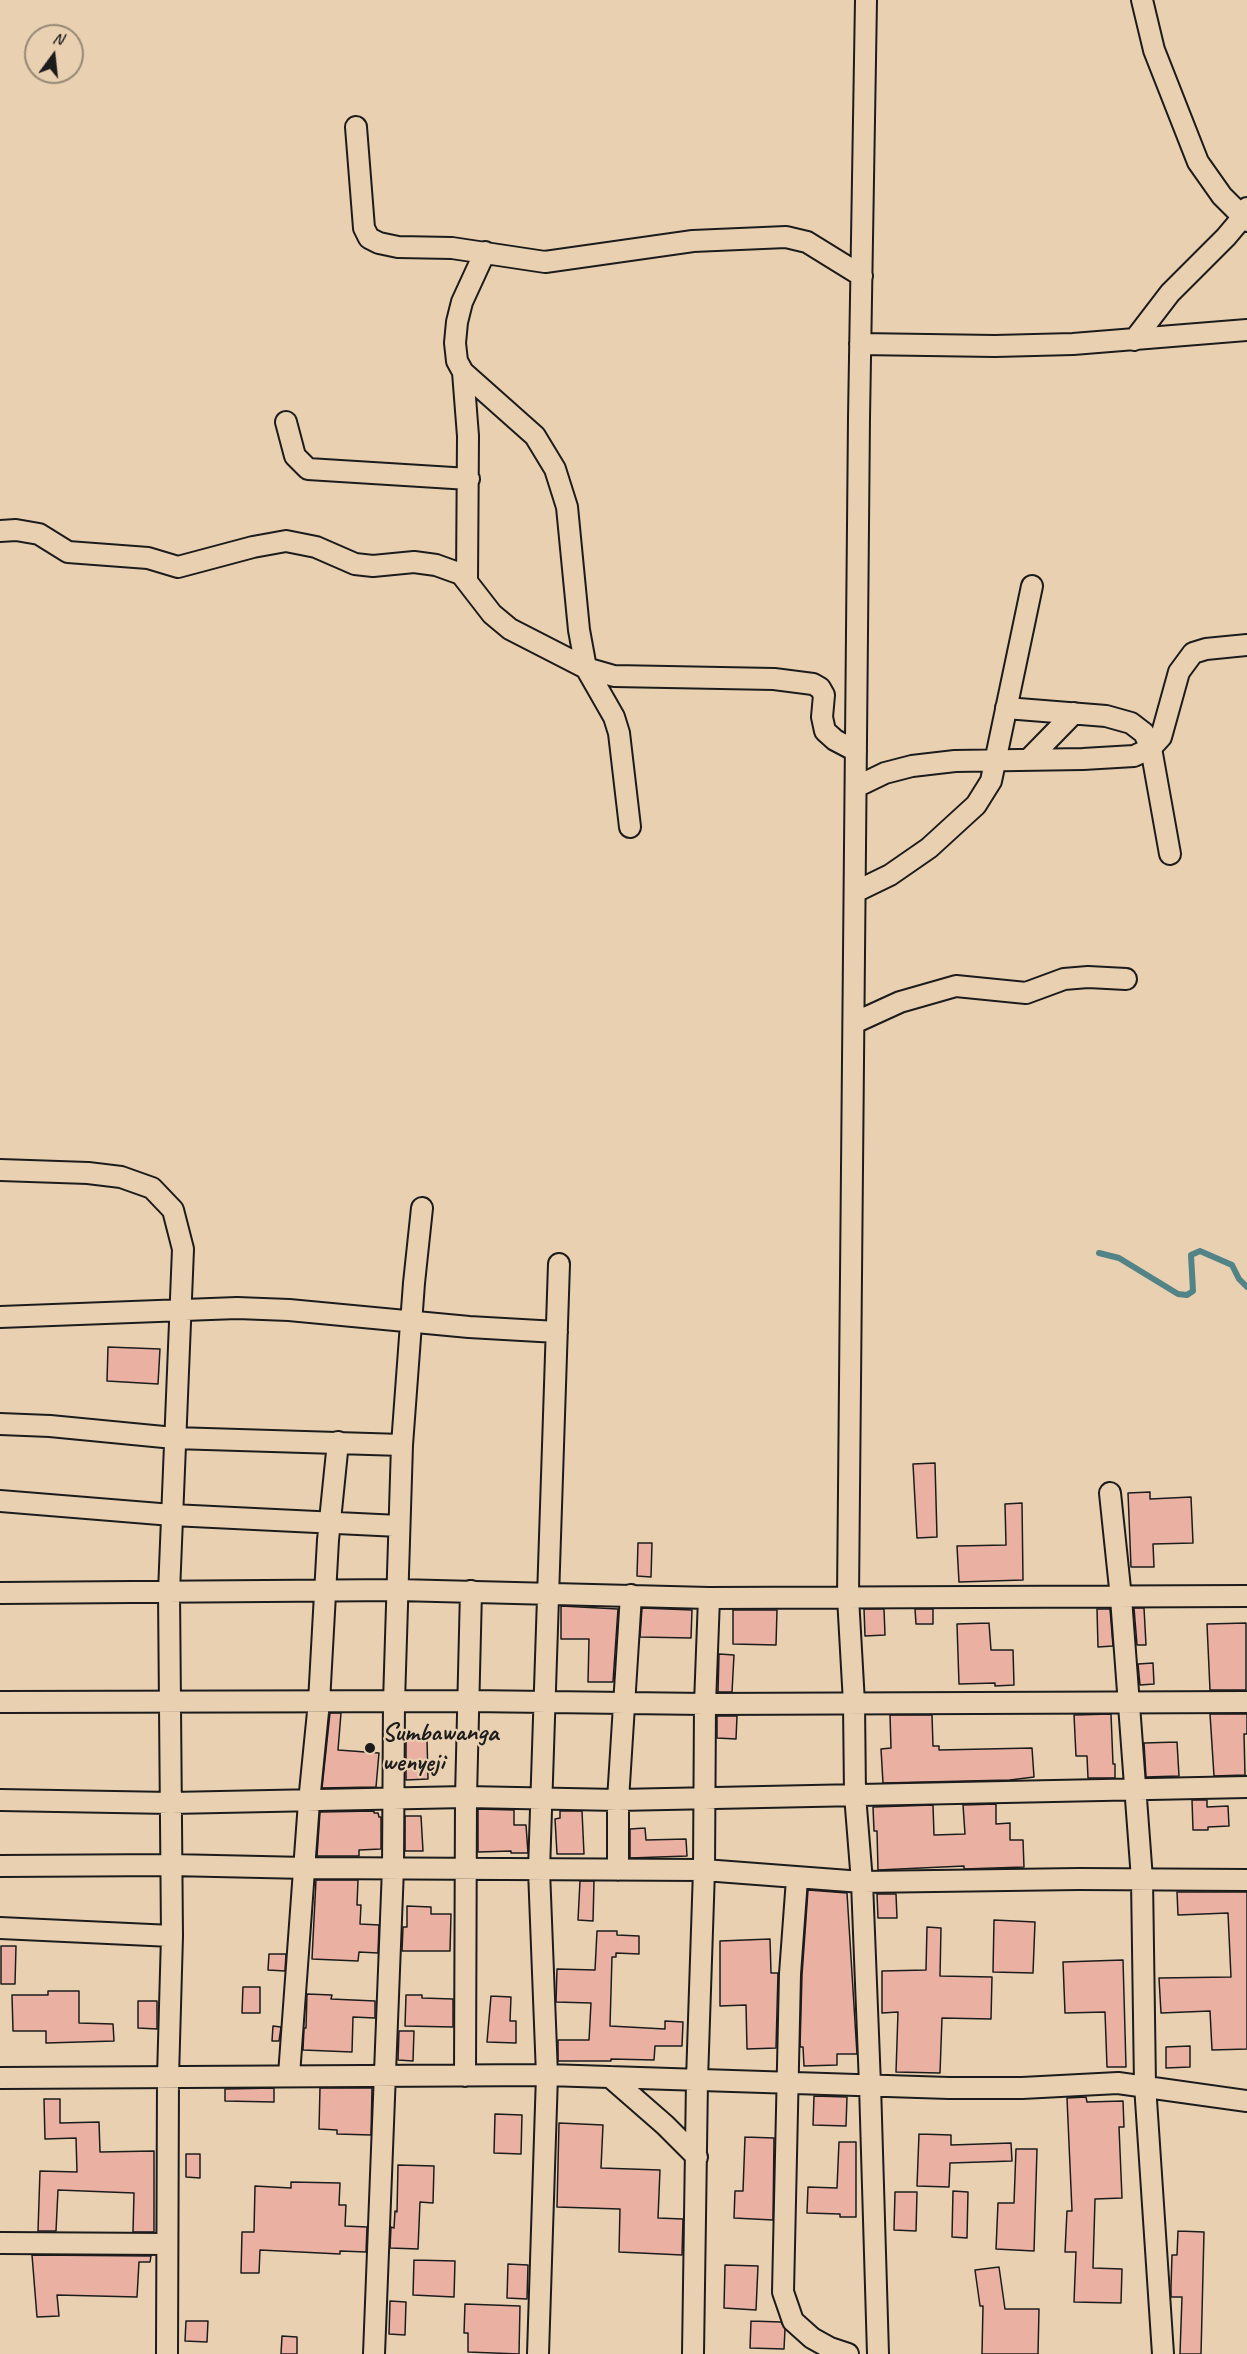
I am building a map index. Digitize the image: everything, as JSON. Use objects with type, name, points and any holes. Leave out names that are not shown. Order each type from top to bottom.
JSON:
[{"type":"street","points":[[866,0],[860,344],[848,1597],[854,1703],[855,1795],[862,1882],[878,2354]]},
{"type":"street","points":[[1134,340],[1170,293],[1245,216],[1222,196],[1198,162],[1154,50],[1142,0]]},
{"type":"street","points":[[356,127],[364,228],[369,238],[379,243],[398,247],[452,248],[545,262],[693,241],[786,237],[807,242],[861,276]]},
{"type":"street","points":[[484,252],[462,302],[457,322],[455,342],[457,361],[463,372],[535,436],[555,469],[567,507],[579,630],[586,668],[614,717],[619,733],[630,827]]},
{"type":"street","points":[[860,344],[995,346],[1134,340],[1247,330]]},
{"type":"street","points":[[463,372],[469,479],[467,581]]},
{"type":"street","points":[[286,422],[295,456],[308,469],[469,479]]},
{"type":"street","points":[[0,531],[16,530],[39,534],[68,552],[148,558],[178,567],[253,547],[286,541],[316,547],[355,564],[373,566],[414,562],[436,565],[461,574],[492,614],[510,629],[586,668],[614,676],[774,680],[813,684],[820,688],[824,695],[822,717],[825,731],[835,740],[856,751]]},
{"type":"street","points":[[855,892],[890,875],[929,848],[976,805],[991,781],[1032,586]]},
{"type":"street","points":[[856,788],[885,773],[912,766],[997,759],[1134,756],[1151,748],[1161,737],[1179,672],[1194,653],[1206,649],[1247,645]]},
{"type":"street","points":[[1006,708],[1106,716],[1131,723],[1144,733],[1151,748],[1170,854]]},
{"type":"street","points":[[1030,758],[1074,713]]},
{"type":"street","points":[[854,1023],[900,1002],[956,987],[1026,993],[1064,979],[1088,977],[1126,979]]},
{"type":"street","points":[[0,1170],[121,1176],[152,1188],[173,1210],[183,1249],[174,1438],[170,1592],[172,1936],[168,2077],[167,2354]]},
{"type":"street","points":[[374,2354],[387,2077],[393,1868],[394,1702],[402,1445],[422,1208]]},
{"type":"street","points":[[538,2354],[548,2075],[539,1870],[559,1264]]},
{"type":"street","points":[[0,1317],[180,1308],[289,1310],[411,1322],[557,1332]]},
{"type":"street","points":[[0,1424],[50,1426],[174,1438],[402,1445]]},
{"type":"street","points":[[289,2075],[306,1868],[309,1802],[319,1702],[329,1523],[338,1442]]},
{"type":"street","points":[[1110,1493],[1121,1598],[1127,1704],[1142,1879],[1145,2085],[1163,2354]]},
{"type":"street","points":[[0,1501],[172,1515],[399,1526]]},
{"type":"street","points":[[0,1593],[398,1590],[709,1598],[1247,1596]]},
{"type":"street","points":[[465,2076],[466,1797],[471,1592]]},
{"type":"street","points":[[618,1870],[618,1800],[631,1595]]},
{"type":"street","points":[[693,2354],[709,1598]]},
{"type":"street","points":[[0,1702],[469,1701],[625,1704],[1247,1702]]},
{"type":"street","points":[[0,1800],[171,1803],[309,1802],[466,1797],[618,1800],[1247,1787]]},
{"type":"street","points":[[0,1866],[171,1865],[704,1870],[797,1879],[862,1882],[1142,1879],[1247,1881]]},
{"type":"street","points":[[797,1879],[790,1974],[783,2292],[793,2321],[812,2338],[830,2348],[848,2354]]},
{"type":"street","points":[[0,1928],[172,1936]]},
{"type":"street","points":[[0,2078],[548,2075],[949,2088],[1022,2088],[1092,2083],[1145,2085],[1247,2101]]},
{"type":"street","points":[[610,2077],[665,2125],[696,2157]]},
{"type":"street","points":[[0,2243],[167,2244]]},
{"type":"building","points":[[108,1347],[160,1349],[158,1384],[107,1381]]},
{"type":"building","points":[[935,1463],[937,1537],[917,1538],[913,1464]]},
{"type":"building","points":[[1150,1492],[1150,1499],[1191,1497],[1193,1543],[1153,1544],[1154,1567],[1131,1567],[1128,1493]]},
{"type":"building","points":[[1022,1503],[1023,1580],[959,1582],[957,1546],[1006,1545],[1005,1504]]},
{"type":"building","points":[[638,1543],[652,1543],[651,1577],[637,1576]]},
{"type":"building","points":[[561,1606],[618,1609],[613,1682],[588,1682],[589,1639],[561,1639]]},
{"type":"building","points":[[642,1608],[692,1610],[691,1638],[640,1637]]},
{"type":"building","points":[[1134,1608],[1144,1608],[1146,1645],[1137,1645]]},
{"type":"building","points":[[864,1609],[884,1609],[885,1635],[865,1636]]},
{"type":"building","points":[[915,1609],[933,1609],[933,1624],[916,1624]]},
{"type":"building","points":[[1097,1609],[1110,1609],[1113,1646],[1098,1647]]},
{"type":"building","points":[[733,1610],[777,1610],[776,1645],[733,1644]]},
{"type":"building","points":[[989,1623],[991,1650],[1013,1650],[1014,1685],[959,1684],[957,1624]]},
{"type":"building","points":[[1246,1623],[1246,1690],[1210,1690],[1207,1624]]},
{"type":"building","points":[[719,1654],[734,1655],[732,1692],[718,1692]]},
{"type":"building","points":[[1153,1663],[1154,1684],[1140,1685],[1138,1664]]},
{"type":"building","points":[[330,1713],[341,1713],[338,1750],[379,1753],[376,1787],[322,1788]]},
{"type":"building","points":[[1111,1714],[1115,1778],[1088,1778],[1087,1756],[1076,1756],[1074,1715]]},
{"type":"building","points":[[1210,1714],[1247,1714],[1247,1734],[1244,1734],[1245,1775],[1214,1776]]},
{"type":"building","points":[[890,1715],[932,1715],[933,1746],[939,1746],[939,1750],[1032,1748],[1034,1777],[1010,1780],[883,1783],[881,1749],[891,1748]]},
{"type":"building","points":[[717,1716],[737,1716],[736,1739],[717,1738]]},
{"type":"building","points":[[427,1739],[428,1779],[406,1780],[406,1740]]},
{"type":"building","points":[[1177,1742],[1179,1776],[1146,1777],[1144,1743]]},
{"type":"building","points":[[1192,1800],[1207,1800],[1207,1807],[1228,1806],[1229,1826],[1193,1830]]},
{"type":"building","points":[[996,1804],[996,1824],[1010,1823],[1010,1840],[1023,1840],[1024,1867],[964,1869],[964,1866],[878,1870],[877,1831],[874,1831],[873,1807],[933,1805],[934,1835],[965,1834],[963,1805]]},
{"type":"building","points":[[478,1809],[514,1810],[514,1825],[526,1825],[528,1853],[478,1852]]},
{"type":"building","points":[[374,1811],[381,1817],[381,1849],[359,1850],[359,1856],[317,1856],[320,1812]]},
{"type":"building","points":[[560,1811],[582,1811],[584,1854],[557,1854],[555,1819],[560,1818]]},
{"type":"building","points":[[405,1816],[421,1816],[423,1851],[405,1851]]},
{"type":"building","points":[[645,1828],[646,1840],[686,1839],[687,1856],[630,1858],[630,1829]]},
{"type":"building","points":[[316,1880],[358,1880],[357,1905],[361,1905],[360,1924],[379,1925],[378,1953],[359,1952],[358,1961],[312,1959]]},
{"type":"building","points":[[580,1881],[594,1881],[593,1921],[578,1920]]},
{"type":"building","points":[[808,1890],[847,1893],[857,2054],[837,2054],[837,2065],[804,2066],[803,2047],[800,2047]]},
{"type":"building","points":[[1177,1892],[1247,1892],[1247,2049],[1212,2050],[1210,2011],[1161,2013],[1159,1978],[1231,1977],[1228,1913],[1178,1915]]},
{"type":"building","points":[[877,1894],[896,1894],[897,1918],[878,1918]]},
{"type":"building","points":[[407,1906],[431,1907],[431,1914],[451,1914],[450,1951],[402,1951],[403,1927],[407,1927]]},
{"type":"building","points":[[994,1920],[1035,1922],[1033,1973],[993,1972]]},
{"type":"building","points":[[927,1927],[941,1928],[940,1976],[992,1977],[991,2019],[942,2018],[940,2073],[896,2072],[898,2012],[882,2013],[882,1971],[926,1970]]},
{"type":"building","points":[[597,1931],[617,1931],[617,1935],[639,1936],[639,1954],[616,1953],[616,1957],[612,1957],[610,2026],[665,2029],[665,2021],[683,2022],[682,2046],[655,2046],[654,2060],[558,2061],[558,2040],[589,2040],[591,2003],[556,2002],[557,1969],[595,1970]]},
{"type":"building","points":[[770,1939],[771,1973],[778,1973],[776,2048],[747,2049],[746,2005],[720,2006],[720,1941]]},
{"type":"building","points":[[1,1946],[16,1946],[15,1984],[1,1984]]},
{"type":"building","points":[[269,1954],[286,1954],[285,1971],[268,1970]]},
{"type":"building","points":[[1123,1960],[1126,2067],[1107,2067],[1105,2012],[1065,2013],[1063,1962]]},
{"type":"building","points":[[243,1987],[260,1987],[260,2013],[242,2013]]},
{"type":"building","points":[[48,1991],[79,1991],[79,2023],[113,2024],[114,2041],[46,2043],[46,2031],[13,2031],[12,1995],[48,1995]]},
{"type":"building","points":[[307,1994],[332,1995],[331,1999],[375,2001],[375,2018],[353,2017],[352,2052],[303,2050]]},
{"type":"building","points":[[406,1995],[453,1999],[453,2027],[405,2026]]},
{"type":"building","points":[[491,1996],[511,1997],[510,2021],[516,2021],[516,2043],[487,2042]]},
{"type":"building","points":[[138,2001],[157,2001],[157,2029],[138,2028]]},
{"type":"building","points":[[273,2026],[281,2027],[279,2041],[272,2041]]},
{"type":"building","points":[[399,2031],[414,2031],[413,2061],[398,2060]]},
{"type":"building","points":[[1190,2046],[1190,2067],[1166,2068],[1166,2047]]},
{"type":"building","points":[[274,2088],[274,2102],[225,2101],[225,2089]]},
{"type":"building","points":[[320,2088],[372,2088],[371,2135],[337,2134],[337,2130],[319,2129]]},
{"type":"building","points":[[814,2096],[847,2097],[846,2126],[813,2125]]},
{"type":"building","points":[[1086,2097],[1087,2102],[1123,2101],[1124,2127],[1119,2127],[1122,2198],[1095,2199],[1093,2268],[1122,2269],[1121,2303],[1074,2302],[1076,2252],[1065,2252],[1067,2211],[1072,2211],[1067,2098]]},
{"type":"building","points":[[44,2099],[60,2099],[60,2123],[99,2122],[100,2152],[154,2151],[154,2232],[133,2232],[134,2193],[58,2190],[56,2231],[38,2231],[40,2171],[77,2172],[76,2138],[45,2139]]},
{"type":"building","points":[[495,2114],[522,2115],[521,2154],[494,2153]]},
{"type":"building","points":[[559,2123],[603,2125],[601,2168],[660,2170],[658,2218],[683,2219],[682,2255],[619,2252],[620,2209],[557,2207]]},
{"type":"building","points":[[919,2134],[951,2135],[951,2145],[1011,2143],[1012,2161],[950,2163],[949,2187],[917,2186]]},
{"type":"building","points":[[745,2137],[774,2138],[773,2220],[734,2218],[735,2191],[743,2191]]},
{"type":"building","points":[[839,2142],[856,2142],[856,2217],[807,2213],[808,2187],[837,2188]]},
{"type":"building","points":[[1016,2149],[1037,2149],[1034,2251],[996,2249],[998,2203],[1014,2203]]},
{"type":"building","points":[[186,2154],[200,2154],[200,2178],[186,2177]]},
{"type":"building","points":[[398,2165],[434,2166],[433,2203],[420,2202],[418,2249],[390,2248],[391,2227],[394,2228],[395,2211],[397,2212]]},
{"type":"building","points":[[291,2182],[340,2183],[339,2205],[346,2205],[345,2226],[367,2227],[366,2252],[340,2251],[340,2254],[260,2250],[259,2273],[241,2273],[242,2232],[254,2232],[255,2186],[291,2188]]},
{"type":"building","points":[[953,2191],[968,2192],[967,2238],[952,2237]]},
{"type":"building","points":[[895,2192],[917,2192],[916,2231],[894,2230]]},
{"type":"building","points":[[1178,2231],[1204,2232],[1201,2354],[1180,2354],[1182,2297],[1171,2297],[1172,2255],[1177,2255]]},
{"type":"building","points":[[32,2255],[151,2256],[150,2262],[139,2262],[137,2297],[57,2295],[59,2316],[37,2317]]},
{"type":"building","points":[[414,2260],[455,2261],[454,2297],[413,2295]]},
{"type":"building","points":[[508,2264],[528,2265],[527,2299],[507,2298]]},
{"type":"building","points":[[725,2265],[758,2266],[756,2310],[724,2308]]},
{"type":"building","points":[[999,2267],[1005,2309],[1039,2309],[1038,2354],[982,2354],[983,2306],[980,2306],[975,2270]]},
{"type":"building","points":[[390,2301],[406,2302],[405,2335],[389,2334]]},
{"type":"building","points":[[465,2304],[520,2306],[519,2354],[468,2352],[468,2333],[464,2333]]},
{"type":"building","points":[[186,2321],[208,2321],[207,2342],[185,2341]]},
{"type":"building","points":[[751,2321],[781,2322],[785,2329],[784,2349],[750,2348]]},
{"type":"building","points":[[282,2336],[297,2337],[297,2354],[281,2354]]},
{"type":"waterway","points":[[1099,1253],[1119,1258],[1178,1294],[1187,1295],[1193,1291],[1191,1255],[1200,1251],[1232,1265],[1239,1279],[1247,1287]]},
{"type":"place","name":"Sumbawanga wenyeji","points":[[370,1748]]}]
